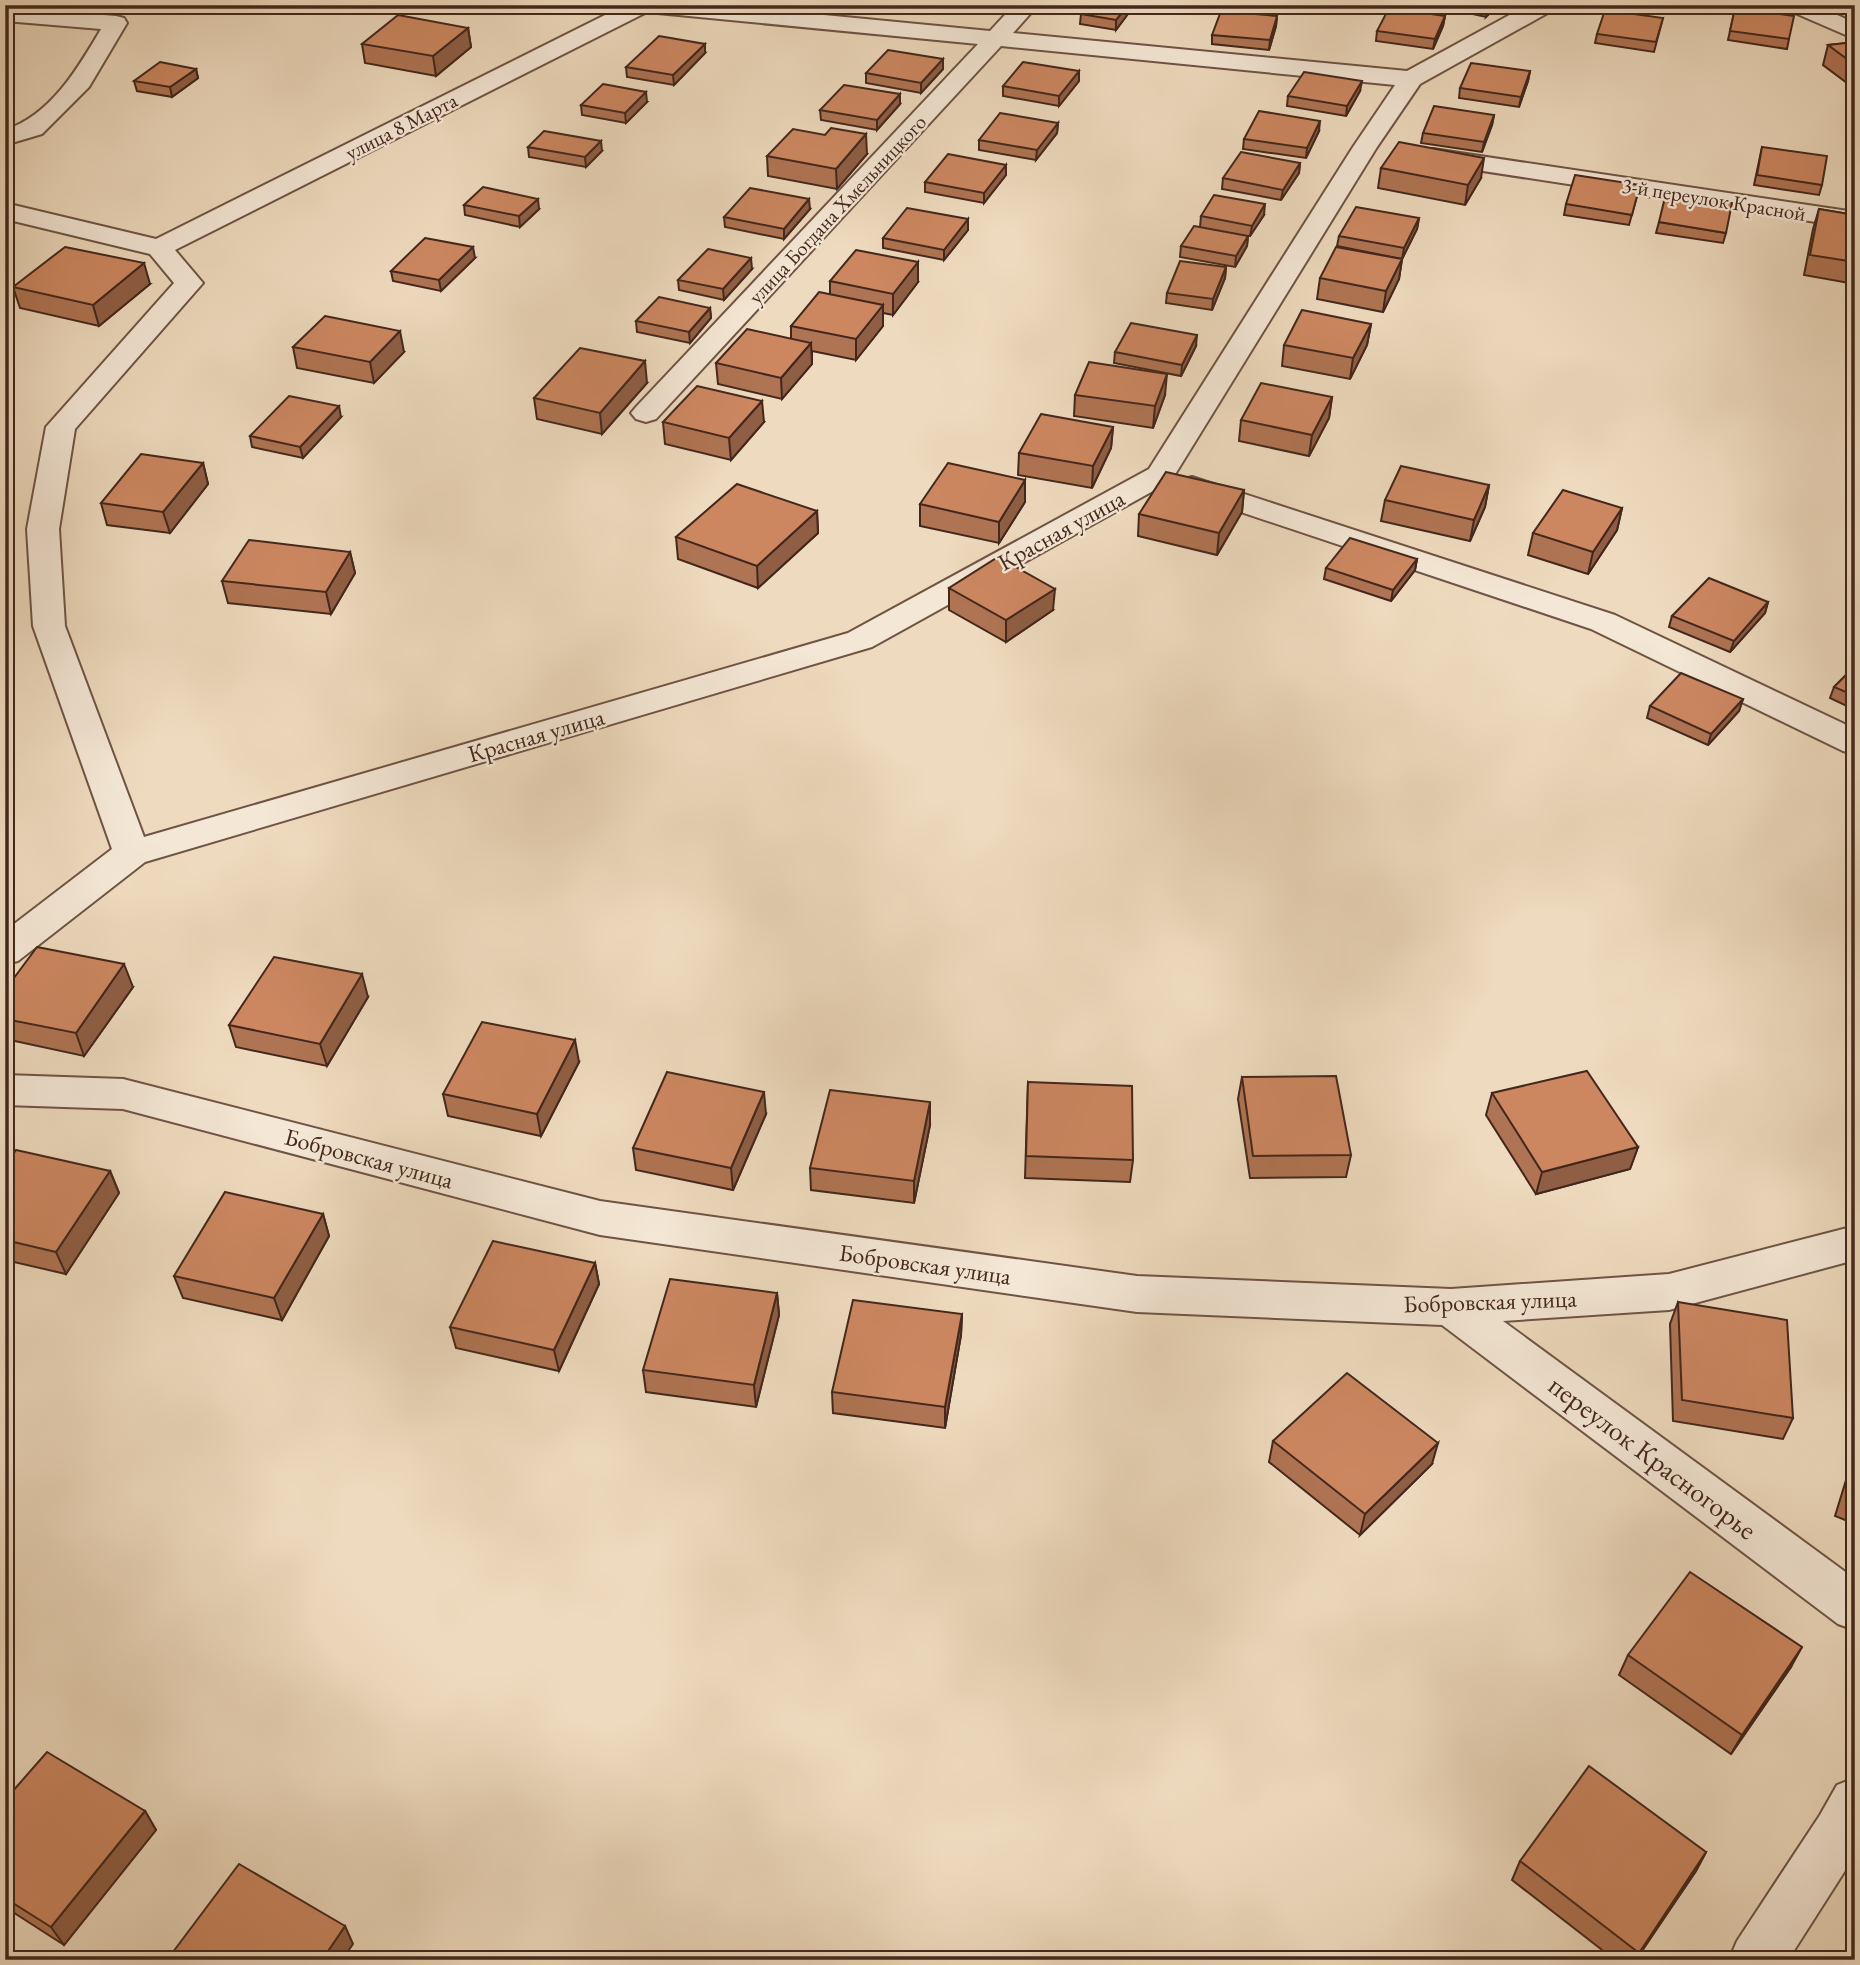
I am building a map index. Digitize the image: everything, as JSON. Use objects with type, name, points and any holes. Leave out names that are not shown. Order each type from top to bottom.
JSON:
[{"type":"street","points":[[645,5],[1411,79]]},
{"type":"street","name":"улица 8 Марта","points":[[159,248],[645,5]]},
{"type":"street","name":"улица Богдана Хмельницкого","points":[[646,412],[1027,5]]},
{"type":"street","name":"Красная улица","points":[[132,853],[860,640],[1160,475],[1388,150],[1411,79],[1545,5]]},
{"type":"street","points":[[1796,5],[1855,32]]},
{"type":"street","points":[[5,14],[116,23],[82,82],[33,129],[5,138]]},
{"type":"street","name":"3-й переулок Красной","points":[[1388,150],[1855,220]]},
{"type":"street","points":[[5,211],[159,248],[189,283],[61,427],[43,529],[49,626],[132,853],[5,951]]},
{"type":"street","points":[[1160,475],[1603,622],[1855,743]]},
{"type":"street","name":"Бобровская улица","points":[[5,1090],[123,1094],[600,1218],[1137,1294],[1451,1307],[1669,1292],[1855,1243]]},
{"type":"street","name":"переулок Красногорье","points":[[1451,1307],[1855,1608]]},
{"type":"street","points":[[1756,1960],[1850,1825]]},
{"type":"building","points":[[1088,5],[1128,5],[1116,20],[1081,14]]},
{"type":"building","points":[[1389,8],[1445,16],[1435,39],[1377,31]]},
{"type":"building","points":[[1735,8],[1794,16],[1789,39],[1730,31]]},
{"type":"building","points":[[1605,10],[1663,18],[1656,42],[1597,34]]},
{"type":"building","points":[[1221,11],[1277,16],[1270,40],[1212,35]]},
{"type":"building","points":[[398,15],[468,28],[433,56],[362,44]]},
{"type":"building","points":[[659,36],[705,44],[673,75],[626,67]]},
{"type":"building","points":[[1855,42],[1855,65],[1828,45]]},
{"type":"building","points":[[888,50],[943,59],[921,83],[866,73]]},
{"type":"building","points":[[160,62],[196,69],[170,87],[134,81]]},
{"type":"building","points":[[1023,62],[1079,71],[1059,96],[1003,86]]},
{"type":"building","points":[[1471,63],[1530,71],[1521,97],[1460,88]]},
{"type":"building","points":[[1304,72],[1362,81],[1347,106],[1288,96]]},
{"type":"building","points":[[603,84],[646,92],[625,113],[581,105]]},
{"type":"building","points":[[844,85],[900,94],[877,120],[820,110]]},
{"type":"building","points":[[1434,106],[1494,115],[1484,142],[1423,133]]},
{"type":"building","points":[[1259,111],[1320,121],[1307,148],[1244,139]]},
{"type":"building","points":[[1000,113],[1058,123],[1037,150],[979,140]]},
{"type":"building","points":[[831,128],[866,134],[836,169],[767,156],[793,129],[825,135]]},
{"type":"building","points":[[544,131],[601,141],[585,157],[528,147]]},
{"type":"building","points":[[1399,142],[1484,158],[1468,185],[1381,168]]},
{"type":"building","points":[[1762,147],[1827,156],[1822,185],[1757,175]]},
{"type":"building","points":[[1241,152],[1300,163],[1283,190],[1223,178]]},
{"type":"building","points":[[948,154],[1006,165],[984,193],[925,182]]},
{"type":"building","points":[[1575,175],[1640,185],[1632,215],[1566,204]]},
{"type":"building","points":[[483,187],[538,199],[519,216],[464,205]]},
{"type":"building","points":[[750,188],[809,199],[784,229],[724,217]]},
{"type":"building","points":[[1666,193],[1732,203],[1726,233],[1659,222]]},
{"type":"building","points":[[1214,195],[1265,204],[1252,226],[1201,216]]},
{"type":"building","points":[[1356,207],[1419,218],[1404,248],[1339,236]]},
{"type":"building","points":[[907,208],[968,219],[944,250],[883,238]]},
{"type":"building","points":[[1819,209],[1855,215],[1855,262],[1810,255]]},
{"type":"building","points":[[1194,226],[1248,236],[1236,256],[1181,246]]},
{"type":"building","points":[[425,238],[473,247],[439,280],[391,271]]},
{"type":"building","points":[[65,247],[144,263],[93,305],[13,287]]},
{"type":"building","points":[[1336,247],[1402,259],[1386,291],[1320,278]]},
{"type":"building","points":[[708,249],[751,258],[723,289],[678,280]]},
{"type":"building","points":[[856,250],[918,262],[893,294],[830,281]]},
{"type":"building","points":[[1180,261],[1226,267],[1213,299],[1167,293]]},
{"type":"building","points":[[819,292],[883,305],[856,339],[791,326]]},
{"type":"building","points":[[659,297],[710,308],[689,332],[636,321]]},
{"type":"building","points":[[1302,310],[1371,324],[1353,358],[1284,345]]},
{"type":"building","points":[[325,316],[400,331],[370,362],[293,347]]},
{"type":"building","points":[[1131,323],[1197,335],[1182,365],[1115,352]]},
{"type":"building","points":[[747,329],[811,343],[781,378],[716,363]]},
{"type":"building","points":[[580,348],[645,361],[600,413],[534,398]]},
{"type":"building","points":[[1089,362],[1167,374],[1155,406],[1075,395]]},
{"type":"building","points":[[1261,383],[1332,397],[1312,435],[1241,420]]},
{"type":"building","points":[[697,386],[762,401],[729,438],[663,422]]},
{"type":"building","points":[[289,396],[339,406],[300,447],[250,436]]},
{"type":"building","points":[[1041,414],[1113,427],[1093,466],[1019,453]]},
{"type":"building","points":[[141,454],[203,463],[163,512],[101,503]]},
{"type":"building","points":[[948,463],[1025,480],[999,522],[920,504]]},
{"type":"building","points":[[1401,466],[1489,485],[1474,520],[1385,500]]},
{"type":"building","points":[[1166,472],[1244,490],[1219,533],[1139,514]]},
{"type":"building","points":[[737,484],[817,511],[757,566],[676,537]]},
{"type":"building","points":[[1563,490],[1622,508],[1593,552],[1533,533]]},
{"type":"building","points":[[1350,538],[1417,559],[1393,590],[1326,568]]},
{"type":"building","points":[[249,540],[350,552],[326,592],[222,581]]},
{"type":"building","points":[[998,557],[1055,589],[1006,620],[949,588]]},
{"type":"building","points":[[1709,578],[1768,602],[1734,641],[1672,616]]},
{"type":"building","points":[[1855,666],[1855,696],[1834,687]]},
{"type":"building","points":[[1681,673],[1743,699],[1711,734],[1650,706]]},
{"type":"building","points":[[37,947],[124,964],[76,1033],[5,1019],[5,990]]},
{"type":"building","points":[[274,957],[362,974],[320,1044],[229,1025]]},
{"type":"building","points":[[482,1022],[575,1040],[537,1114],[443,1094]]},
{"type":"building","points":[[1587,1071],[1638,1147],[1542,1172],[1492,1093]]},
{"type":"building","points":[[667,1072],[764,1092],[731,1168],[633,1148]]},
{"type":"building","points":[[1336,1076],[1351,1155],[1253,1156],[1242,1077]]},
{"type":"building","points":[[1028,1082],[1132,1086],[1133,1160],[1026,1156]]},
{"type":"building","points":[[830,1090],[930,1102],[914,1181],[810,1168]]},
{"type":"building","points":[[16,1150],[110,1171],[56,1252],[5,1240],[5,1166]]},
{"type":"building","points":[[225,1192],[323,1214],[274,1298],[174,1276]]},
{"type":"building","points":[[493,1241],[595,1263],[554,1350],[450,1327]]},
{"type":"building","points":[[670,1279],[777,1293],[754,1385],[643,1370]]},
{"type":"building","points":[[853,1300],[962,1314],[945,1407],[832,1392]]},
{"type":"building","points":[[1678,1302],[1787,1320],[1793,1418],[1682,1400]]},
{"type":"building","points":[[1347,1373],[1438,1443],[1365,1514],[1273,1441]]},
{"type":"building","points":[[1855,1466],[1855,1499],[1846,1495]]},
{"type":"building","points":[[1690,1572],[1802,1647],[1742,1735],[1628,1655]]},
{"type":"building","points":[[47,1752],[145,1811],[51,1927],[5,1898],[5,1800]]},
{"type":"building","points":[[1589,1766],[1706,1852],[1639,1953],[1520,1861]]},
{"type":"building","points":[[239,1864],[345,1926],[322,1960],[167,1960]]}]
